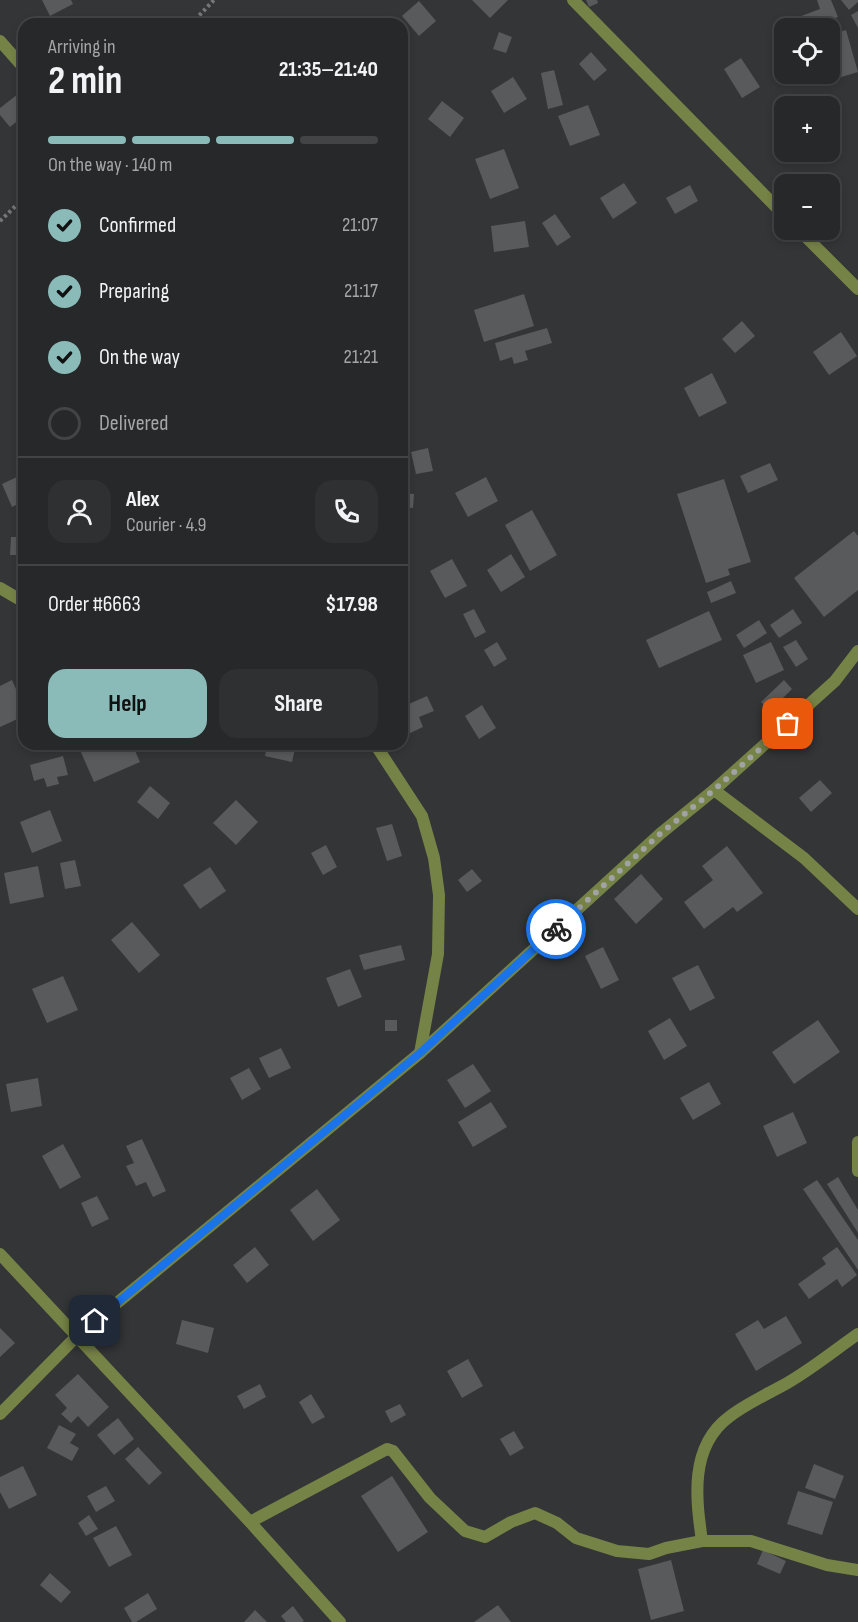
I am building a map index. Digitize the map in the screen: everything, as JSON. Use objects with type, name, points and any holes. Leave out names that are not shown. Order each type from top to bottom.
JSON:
[{"type":"street","points":[[573,0],[774,205]]},
{"type":"street","points":[[0,40],[18,61]]},
{"type":"street","points":[[809,240],[858,289]]},
{"type":"street","points":[[0,588],[18,598]]},
{"type":"street","points":[[0,1414],[77,1336],[420,1053],[660,834],[714,790],[835,681],[858,651]]},
{"type":"street","points":[[379,750],[422,816],[434,858],[439,895],[438,954],[420,1053]]},
{"type":"street","points":[[714,790],[804,858],[858,909]]},
{"type":"street","points":[[858,1142],[858,1171]]},
{"type":"street","points":[[0,1254],[340,1622]]},
{"type":"street","points":[[702,1541],[696,1496],[699,1469],[703,1453],[719,1426],[729,1416],[792,1380],[858,1334]]},
{"type":"street","points":[[250,1522],[387,1449],[393,1451],[430,1498],[465,1531],[485,1537],[511,1522],[535,1513],[557,1523],[576,1538],[617,1551],[649,1554],[702,1541],[751,1541],[827,1565],[858,1570]]},
{"type":"path","points":[[197,18],[214,0]]},
{"type":"path","points":[[0,221],[18,204]]},
{"type":"building","points":[[42,0],[71,0],[73,4],[50,16]]},
{"type":"building","points":[[472,0],[508,0],[490,18]]},
{"type":"building","points":[[586,0],[597,0],[598,3],[589,7]]},
{"type":"building","points":[[817,0],[831,0],[838,17],[796,18],[820,9]]},
{"type":"building","points":[[841,0],[858,0],[858,2],[849,10]]},
{"type":"building","points":[[419,1],[436,21],[419,36],[408,23],[408,18],[402,16]]},
{"type":"building","points":[[858,11],[858,28],[851,15]]},
{"type":"building","points":[[846,30],[858,72],[840,77],[840,32]]},
{"type":"building","points":[[499,32],[512,37],[506,53],[493,49]]},
{"type":"building","points":[[591,52],[607,70],[594,81],[579,64]]},
{"type":"building","points":[[741,58],[760,87],[742,98],[724,69]]},
{"type":"building","points":[[554,70],[563,105],[548,109],[541,73]]},
{"type":"building","points":[[513,77],[527,99],[504,113],[491,91]]},
{"type":"building","points":[[18,94],[18,121],[10,127],[0,115],[0,108]]},
{"type":"building","points":[[442,101],[464,118],[450,137],[428,119]]},
{"type":"building","points":[[588,105],[600,135],[570,146],[558,116]]},
{"type":"building","points":[[504,149],[519,188],[490,199],[475,159]]},
{"type":"building","points":[[624,183],[637,203],[613,219],[600,198]]},
{"type":"building","points":[[690,185],[698,201],[675,214],[666,198]]},
{"type":"building","points":[[555,214],[571,237],[557,246],[542,223]]},
{"type":"building","points":[[525,221],[529,247],[494,252],[491,226]]},
{"type":"building","points":[[524,294],[534,326],[484,342],[474,310]]},
{"type":"building","points":[[742,321],[755,336],[735,353],[722,339]]},
{"type":"building","points":[[547,328],[552,343],[525,351],[528,360],[514,364],[512,357],[500,361],[495,343]]},
{"type":"building","points":[[841,332],[857,356],[829,375],[813,352]]},
{"type":"building","points":[[712,373],[727,403],[699,417],[684,388]]},
{"type":"building","points":[[428,448],[433,471],[416,474],[411,452]]},
{"type":"building","points":[[770,463],[778,480],[748,493],[740,476]]},
{"type":"building","points":[[17,477],[18,504],[12,507],[2,484]]},
{"type":"building","points":[[486,477],[498,501],[468,517],[455,493]]},
{"type":"building","points":[[724,479],[751,562],[728,569],[730,575],[706,583],[677,494]]},
{"type":"building","points":[[408,493],[414,494],[413,508],[408,508]]},
{"type":"building","points":[[532,510],[557,555],[530,571],[505,525]]},
{"type":"building","points":[[854,531],[858,536],[858,590],[824,617],[794,578]]},
{"type":"building","points":[[11,537],[18,537],[18,555],[10,555]]},
{"type":"building","points":[[511,554],[525,577],[501,592],[487,570]]},
{"type":"building","points":[[452,559],[467,586],[445,598],[430,571]]},
{"type":"building","points":[[731,581],[736,593],[711,603],[707,592]]},
{"type":"building","points":[[474,609],[486,632],[475,638],[463,614]]},
{"type":"building","points":[[793,609],[802,623],[779,638],[770,625]]},
{"type":"building","points":[[709,611],[722,640],[659,668],[646,640]]},
{"type":"building","points":[[759,620],[767,633],[744,648],[736,635]]},
{"type":"building","points":[[796,640],[808,659],[796,667],[783,647]]},
{"type":"building","points":[[497,642],[507,659],[494,667],[484,650]]},
{"type":"building","points":[[771,642],[784,670],[756,683],[743,655]]},
{"type":"building","points":[[12,680],[18,694],[18,719],[0,727],[0,686]]},
{"type":"building","points":[[784,680],[792,689],[770,711],[761,702]]},
{"type":"building","points":[[427,696],[434,711],[419,717],[423,727],[408,734],[408,704]]},
{"type":"building","points":[[482,705],[496,728],[479,739],[465,716]]},
{"type":"building","points":[[80,750],[135,750],[140,762],[94,782]]},
{"type":"building","points":[[266,750],[295,750],[292,762],[265,756]]},
{"type":"building","points":[[63,756],[68,775],[57,777],[59,784],[47,787],[44,778],[34,781],[30,765]]},
{"type":"building","points":[[820,780],[832,793],[811,812],[799,798]]},
{"type":"building","points":[[150,786],[170,803],[158,819],[137,802]]},
{"type":"building","points":[[236,800],[258,822],[236,845],[213,823]]},
{"type":"building","points":[[50,810],[62,841],[32,853],[20,822]]},
{"type":"building","points":[[392,824],[402,856],[387,861],[376,828]]},
{"type":"building","points":[[326,845],[337,867],[323,875],[311,853]]},
{"type":"building","points":[[727,846],[763,893],[737,912],[733,907],[704,929],[684,902],[713,880],[702,866]]},
{"type":"building","points":[[75,860],[81,886],[65,889],[60,863]]},
{"type":"building","points":[[38,866],[44,897],[10,904],[4,873]]},
{"type":"building","points":[[210,867],[226,891],[200,909],[183,885]]},
{"type":"building","points":[[472,869],[482,881],[467,892],[458,880]]},
{"type":"building","points":[[641,874],[663,899],[636,924],[614,899]]},
{"type":"building","points":[[132,922],[160,955],[139,973],[111,940]]},
{"type":"building","points":[[401,945],[405,960],[364,970],[359,955]]},
{"type":"building","points":[[603,947],[619,980],[601,989],[585,956]]},
{"type":"building","points":[[698,965],[715,998],[690,1011],[672,978]]},
{"type":"building","points":[[350,969],[362,997],[338,1007],[326,978]]},
{"type":"building","points":[[63,976],[78,1010],[47,1023],[32,989]]},
{"type":"building","points":[[670,1018],[687,1046],[664,1060],[648,1031]]},
{"type":"building","points":[[385,1020],[397,1020],[397,1031],[385,1031]]},
{"type":"building","points":[[818,1020],[840,1052],[794,1084],[772,1052]]},
{"type":"building","points":[[281,1048],[291,1068],[269,1078],[259,1058]]},
{"type":"building","points":[[473,1064],[491,1091],[465,1108],[447,1080]]},
{"type":"building","points":[[249,1068],[261,1089],[242,1100],[230,1078]]},
{"type":"building","points":[[38,1078],[42,1106],[11,1112],[6,1084]]},
{"type":"building","points":[[709,1082],[721,1104],[693,1120],[680,1098]]},
{"type":"building","points":[[491,1102],[507,1127],[473,1147],[458,1122]]},
{"type":"building","points":[[793,1112],[807,1143],[777,1157],[763,1126]]},
{"type":"building","points":[[142,1139],[166,1191],[153,1197],[146,1182],[136,1186],[126,1166],[134,1163],[126,1146]]},
{"type":"building","points":[[63,1144],[81,1177],[60,1189],[42,1156]]},
{"type":"building","points":[[838,1177],[858,1210],[858,1233],[827,1184]]},
{"type":"building","points":[[817,1180],[858,1240],[858,1270],[803,1189]]},
{"type":"building","points":[[317,1189],[340,1220],[313,1241],[290,1210]]},
{"type":"building","points":[[97,1196],[109,1219],[92,1227],[81,1203]]},
{"type":"building","points":[[255,1247],[269,1265],[247,1283],[233,1265]]},
{"type":"building","points":[[837,1247],[857,1275],[842,1287],[837,1279],[809,1299],[798,1284],[826,1264],[822,1258]]},
{"type":"building","points":[[786,1316],[802,1343],[756,1371],[735,1334],[758,1320],[764,1329]]},
{"type":"building","points":[[182,1320],[214,1328],[208,1353],[176,1344]]},
{"type":"building","points":[[0,1328],[15,1343],[0,1357]]},
{"type":"building","points":[[468,1359],[483,1386],[462,1398],[447,1371]]},
{"type":"building","points":[[78,1374],[109,1407],[88,1427],[78,1416],[71,1423],[61,1414],[67,1408],[55,1395]]},
{"type":"building","points":[[260,1384],[266,1397],[244,1409],[237,1396]]},
{"type":"building","points":[[311,1394],[325,1417],[312,1424],[299,1402]]},
{"type":"building","points":[[400,1404],[406,1415],[391,1423],[385,1411]]},
{"type":"building","points":[[118,1418],[134,1439],[114,1455],[97,1435]]},
{"type":"building","points":[[59,1425],[76,1434],[70,1443],[79,1448],[72,1461],[47,1448]]},
{"type":"building","points":[[514,1431],[524,1448],[510,1456],[500,1439]]},
{"type":"building","points":[[138,1447],[162,1473],[149,1485],[125,1459]]},
{"type":"building","points":[[814,1464],[844,1476],[835,1499],[805,1488]]},
{"type":"building","points":[[23,1466],[37,1495],[9,1509],[0,1492],[0,1477]]},
{"type":"building","points":[[392,1476],[428,1532],[398,1552],[361,1496]]},
{"type":"building","points":[[106,1486],[115,1501],[96,1512],[87,1496]]},
{"type":"building","points":[[798,1491],[833,1502],[822,1535],[787,1524]]},
{"type":"building","points":[[89,1515],[98,1529],[86,1536],[78,1523]]},
{"type":"building","points":[[116,1526],[132,1555],[109,1567],[93,1538]]},
{"type":"building","points":[[763,1550],[786,1561],[780,1574],[757,1564]]},
{"type":"building","points":[[671,1560],[684,1611],[651,1620],[638,1569]]},
{"type":"building","points":[[50,1573],[71,1592],[61,1603],[40,1585]]},
{"type":"building","points":[[148,1593],[157,1609],[136,1622],[132,1622],[124,1608]]},
{"type":"building","points":[[498,1605],[511,1622],[474,1622]]},
{"type":"building","points":[[293,1606],[304,1621],[286,1622],[281,1616]]},
{"type":"building","points":[[255,1610],[267,1622],[244,1622]]},
{"type":"way so far","points":[[556,929],[660,834],[714,790],[788,724]]},
{"type":"route","points":[[95,1321],[420,1053],[556,929]]}]
